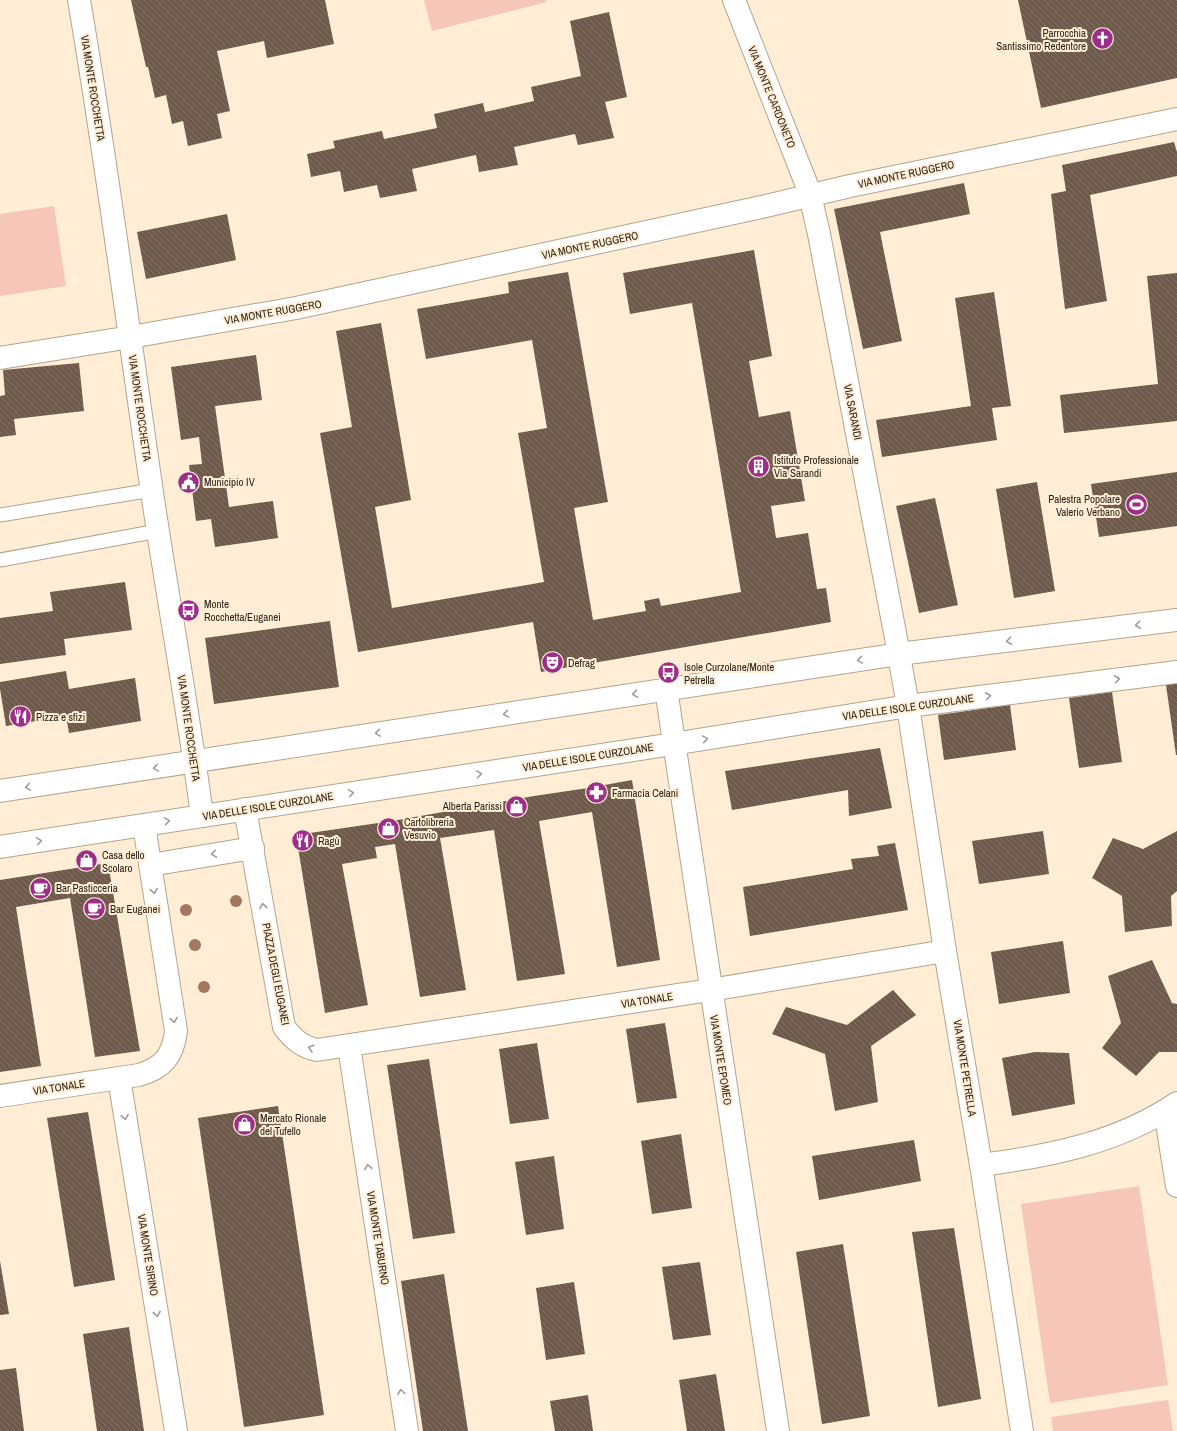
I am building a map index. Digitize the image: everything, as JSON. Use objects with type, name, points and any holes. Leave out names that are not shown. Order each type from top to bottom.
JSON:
[{"type":"street","name":"VIA MONTE ROCCHETTA","points":[[79,0],[202,816]]},
{"type":"street","name":"VIA MONTE CARDONETO","points":[[734,0],[810,195]]},
{"type":"street","name":"VIA MONTE RUGGERO","points":[[0,358],[296,308],[766,206],[810,195],[1177,118]]},
{"type":"street","name":"VIA SARANDI","points":[[810,195],[819,234],[908,706]]},
{"type":"street","points":[[0,792],[899,654],[1177,620]]},
{"type":"street","name":"VIA DELLE ISOLE CURZOLANE","points":[[0,847],[673,744],[908,706],[1177,672]]},
{"type":"street","name":"VIA MONTE EPOMEO","points":[[666,689],[710,990],[778,1431]]},
{"type":"street","name":"VIA MONTE PETRELLA","points":[[908,706],[945,951],[981,1165],[1022,1431]]},
{"type":"street","name":"PIAZZA DEGLI EUGANEI","points":[[245,809],[284,1027],[302,1046],[324,1050],[349,1046]]},
{"type":"street","points":[[119,1078],[140,1075],[157,1068],[172,1051],[176,1031],[144,825]]},
{"type":"street","points":[[150,865],[253,848]]},
{"type":"street","name":"VIA TONALE","points":[[349,1046],[710,990],[945,951]]},
{"type":"street","name":"VIA MONTE TABURNO","points":[[349,1046],[407,1431]]},
{"type":"street","name":"VIA TONALE","points":[[0,1096],[119,1078]]},
{"type":"street","name":"VIA MONTE SIRINO","points":[[119,1078],[176,1431]]},
{"type":"street","points":[[981,1165],[1048,1155],[1091,1144],[1127,1131],[1171,1107],[1177,1186]]},
{"type":"lane","points":[[0,515],[152,490]]},
{"type":"lane","points":[[0,560],[158,531]]},
{"type":"shaded area","points":[[424,0],[546,0],[547,2],[432,31]]},
{"type":"shaded area","points":[[54,206],[66,286],[0,296],[0,214]]},
{"type":"shaded area","points":[[1139,1186],[1168,1385],[1050,1403],[1021,1204]]},
{"type":"shaded area","points":[[1168,1400],[1173,1431],[1053,1431],[1051,1417]]},
{"type":"building","points":[[131,0],[325,0],[334,44],[267,58],[264,41],[217,51],[230,111],[217,114],[222,138],[188,146],[183,121],[172,124],[166,95],[155,98],[148,67],[146,67]]},
{"type":"building","name":"Parrocchia Santissimo Redentore","points":[[1018,0],[1177,0],[1177,78],[1041,108]]},
{"type":"building","points":[[609,12],[627,97],[605,102],[614,138],[578,145],[575,134],[514,147],[518,165],[479,172],[476,155],[412,169],[417,191],[380,198],[377,185],[344,192],[340,171],[311,177],[307,154],[335,148],[333,141],[382,131],[384,139],[437,128],[434,114],[483,103],[485,112],[534,101],[531,87],[581,76],[570,21]]},
{"type":"building","points":[[1174,142],[1177,152],[1177,176],[1090,195],[1107,301],[1065,309],[1051,194],[1066,191],[1062,165]]},
{"type":"building","points":[[964,183],[970,214],[880,232],[902,341],[863,349],[834,209]]},
{"type":"building","points":[[227,214],[236,260],[146,279],[137,232]]},
{"type":"building","name":"Istituto Professionale Via Sarandi","points":[[754,250],[772,356],[749,361],[759,417],[790,411],[805,501],[771,506],[776,538],[808,533],[817,589],[826,588],[831,622],[541,672],[533,622],[358,652],[320,433],[352,427],[336,331],[381,323],[411,500],[375,507],[392,608],[544,582],[518,433],[547,428],[532,340],[426,359],[417,309],[509,293],[508,282],[568,272],[608,502],[574,508],[593,620],[646,611],[644,601],[659,598],[661,606],[741,592],[692,303],[630,314],[623,273]]},
{"type":"building","points":[[1177,273],[1177,421],[1064,433],[1060,395],[1158,384],[1147,276]]},
{"type":"building","points":[[994,292],[1011,406],[992,408],[997,440],[882,457],[876,420],[971,406],[955,298]]},
{"type":"building","points":[[256,355],[262,400],[215,406],[229,507],[273,501],[278,538],[215,547],[211,519],[196,521],[189,465],[202,464],[199,437],[181,440],[171,367]]},
{"type":"building","points":[[79,363],[84,411],[14,419],[16,435],[0,437],[0,396],[5,395],[3,370]]},
{"type":"building","name":"Palestra Popolare Valerio Verbano","points":[[1177,472],[1177,526],[1099,537],[1091,484]]},
{"type":"building","points":[[1037,482],[1055,591],[1014,598],[996,489]]},
{"type":"building","points":[[935,498],[958,605],[919,613],[896,506]]},
{"type":"building","points":[[125,582],[132,630],[64,639],[66,655],[0,664],[0,618],[53,611],[50,592]]},
{"type":"building","points":[[330,621],[339,687],[214,704],[205,638]]},
{"type":"building","points":[[66,671],[69,689],[135,678],[141,721],[69,733],[66,716],[6,726],[0,682]]},
{"type":"building","points":[[1177,683],[1177,755],[1176,755],[1166,685]]},
{"type":"building","points":[[1112,692],[1122,762],[1079,768],[1069,698]]},
{"type":"building","points":[[1010,705],[1016,750],[944,760],[938,715]]},
{"type":"building","points":[[880,748],[892,808],[849,816],[848,790],[732,810],[725,771]]},
{"type":"building","points":[[632,780],[660,960],[617,967],[592,812],[539,821],[565,974],[517,981],[494,830],[440,838],[466,990],[420,997],[395,844],[375,847],[377,858],[342,864],[368,1005],[325,1013],[296,835],[392,821]]},
{"type":"building","points":[[1043,831],[1049,874],[979,884],[972,841]]},
{"type":"building","points":[[1177,831],[1177,891],[1171,896],[1172,926],[1125,932],[1122,896],[1092,878],[1113,838],[1143,849]]},
{"type":"building","points":[[895,843],[908,910],[750,936],[743,887],[853,869],[851,859],[879,856],[877,846]]},
{"type":"building","points":[[108,863],[140,1051],[95,1057],[70,898],[16,907],[41,1066],[0,1072],[0,880]]},
{"type":"building","points":[[1063,941],[1070,993],[999,1004],[991,952]]},
{"type":"building","points":[[1152,960],[1172,1003],[1177,1004],[1177,1052],[1159,1052],[1136,1076],[1102,1048],[1121,1023],[1108,976]]},
{"type":"building","points":[[893,990],[916,1015],[871,1046],[878,1102],[835,1111],[825,1054],[772,1034],[786,1007],[847,1025]]},
{"type":"building","points":[[665,1023],[677,1098],[637,1103],[626,1029]]},
{"type":"building","points":[[537,1043],[549,1119],[510,1124],[499,1049]]},
{"type":"building","points":[[1035,1052],[1069,1053],[1075,1104],[1012,1116],[1002,1058]]},
{"type":"building","points":[[429,1059],[455,1233],[413,1239],[387,1065]]},
{"type":"building","points":[[278,1106],[324,1415],[244,1427],[198,1118]]},
{"type":"building","points":[[88,1112],[115,1280],[74,1287],[47,1118]]},
{"type":"building","points":[[681,1134],[692,1208],[652,1214],[641,1141]]},
{"type":"building","points":[[914,1140],[921,1181],[819,1200],[812,1156]]},
{"type":"building","points":[[554,1156],[564,1229],[526,1235],[515,1162]]},
{"type":"building","points":[[954,1228],[981,1399],[938,1407],[912,1232]]},
{"type":"building","points":[[843,1244],[870,1416],[822,1424],[796,1252]]},
{"type":"building","points":[[0,1261],[9,1314],[0,1315]]},
{"type":"building","points":[[700,1262],[711,1335],[673,1340],[662,1267]]},
{"type":"building","points":[[444,1274],[468,1431],[423,1431],[401,1281]]},
{"type":"building","points":[[574,1282],[585,1354],[546,1360],[536,1288]]},
{"type":"building","points":[[129,1327],[144,1431],[97,1431],[83,1334]]},
{"type":"building","points":[[16,1368],[24,1431],[0,1431],[0,1370]]},
{"type":"building","points":[[716,1374],[725,1431],[687,1431],[679,1380]]},
{"type":"building","points":[[588,1395],[593,1431],[555,1431],[550,1401]]},
{"type":"place","name":"Parrocchia Santissimo Redentore","points":[[1102,39]]},
{"type":"place","name":"Istituto Professionale Via Sarandi","points":[[759,466]]},
{"type":"place","name":"Municipio IV","points":[[189,482]]},
{"type":"place","name":"Palestra Popolare Valerio Verbano","points":[[1136,505]]},
{"type":"place","name":"Monte Rocchetta/Euganei","points":[[188,610]]},
{"type":"place","name":"Defrag","points":[[552,663]]},
{"type":"place","name":"Isole Curzolane/Monte Petrella","points":[[669,673]]},
{"type":"place","name":"Pizza e sfizi","points":[[20,717]]},
{"type":"place","name":"Farmacia Celani","points":[[596,793]]},
{"type":"place","name":"Alberta Parissi","points":[[517,806]]},
{"type":"place","name":"Cartolibreria Vesuvio","points":[[388,828]]},
{"type":"place","name":"Ragù","points":[[303,841]]},
{"type":"place","name":"Casa dello Scolaro","points":[[87,861]]},
{"type":"place","name":"Bar Pasticceria","points":[[41,888]]},
{"type":"place","name":"Bar Euganei","points":[[94,909]]},
{"type":"place","name":"Mercato Rionale del Tufello","points":[[244,1124]]}]
